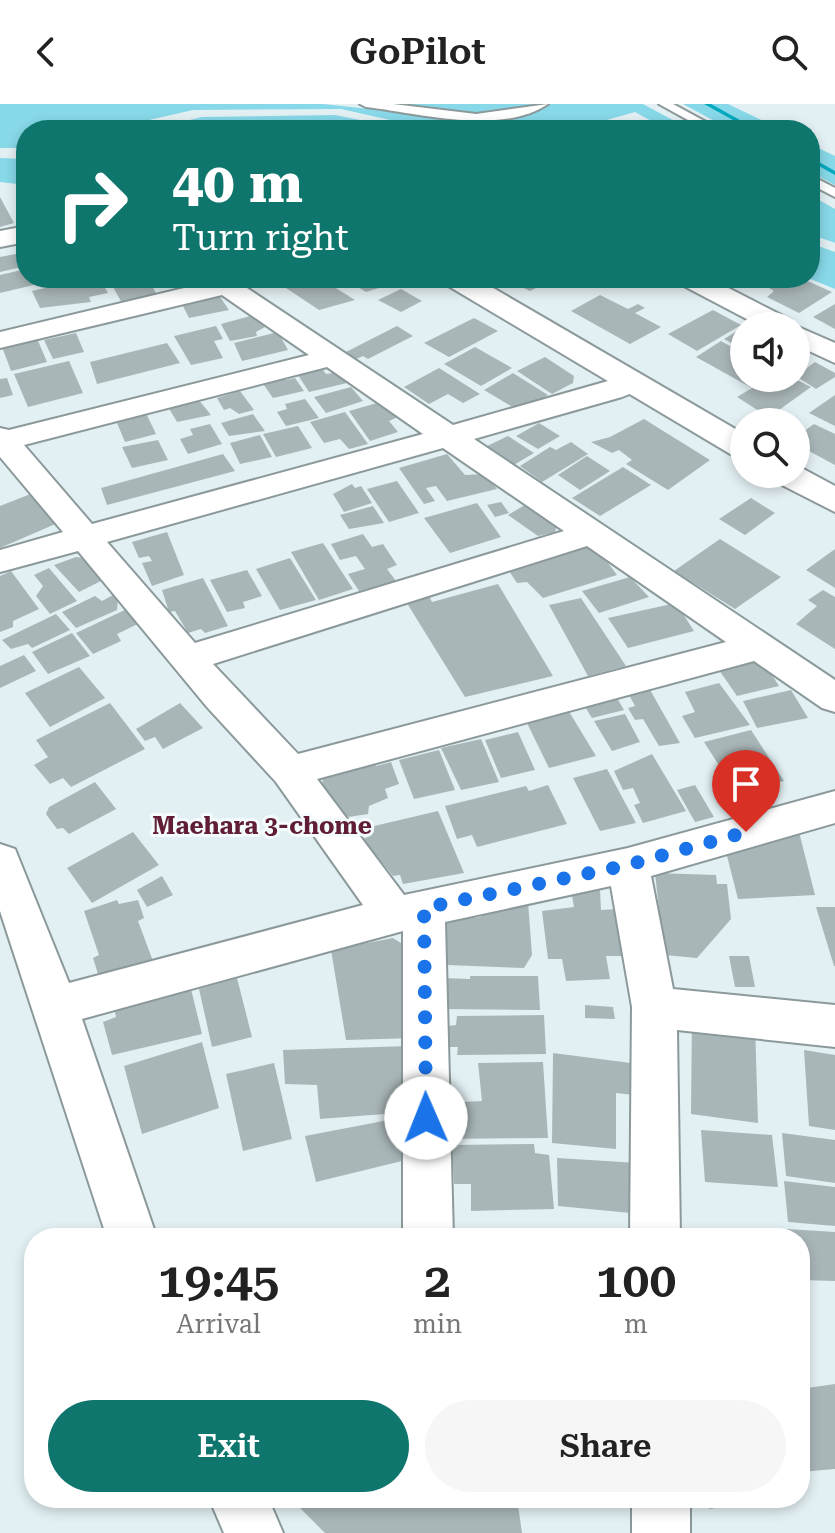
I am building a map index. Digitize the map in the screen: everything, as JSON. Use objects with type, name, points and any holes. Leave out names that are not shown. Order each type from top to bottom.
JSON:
[{"type":"street","points":[[0,340],[218,288]]},
{"type":"street","points":[[229,288],[835,698]]},
{"type":"street","points":[[472,288],[730,440]]},
{"type":"street","points":[[708,288],[754,312]]},
{"type":"street","points":[[810,341],[835,354]]},
{"type":"street","points":[[334,357],[2,439],[409,912],[427,1228]]},
{"type":"street","points":[[0,561],[632,383]]},
{"type":"street","points":[[810,487],[835,501]]},
{"type":"street","points":[[188,658],[593,533]]},
{"type":"street","points":[[290,771],[761,646]]},
{"type":"street","points":[[54,1007],[409,912],[628,865],[835,807]]},
{"type":"street","points":[[628,865],[654,1007],[655,1228]]},
{"type":"street","points":[[3,875],[54,1007],[102,1159],[128,1228]]},
{"type":"street","points":[[654,1007],[835,1026]]},
{"type":"street","points":[[243,1508],[254,1533]]},
{"type":"street","points":[[661,1508],[661,1533]]},
{"type":"lane","points":[[366,104],[463,119],[492,119],[542,104]]},
{"type":"lane","points":[[665,104],[696,120]]},
{"type":"shaded area","points":[[0,104],[323,104],[471,120],[390,120],[341,109],[193,110],[149,120],[16,120],[16,148],[0,148]]},
{"type":"shaded area","points":[[400,104],[534,104],[501,112],[467,114]]},
{"type":"shaded area","points":[[549,104],[643,104],[673,120],[650,120],[635,112],[607,120],[486,120],[524,114]]},
{"type":"shaded area","points":[[683,104],[728,104],[761,120],[713,120]]},
{"type":"shaded area","points":[[335,115],[360,120],[190,120],[202,117]]},
{"type":"shaded area","points":[[820,149],[835,156],[835,185],[820,177]]},
{"type":"shaded area","points":[[0,158],[16,159],[16,184],[0,182]]},
{"type":"shaded area","points":[[820,201],[835,209],[835,243],[820,238]]},
{"type":"shaded area","points":[[820,247],[835,252],[835,289],[820,283]]},
{"type":"building","points":[[0,197],[14,223],[0,227]]},
{"type":"building","points":[[16,254],[16,268],[0,272],[0,257]]},
{"type":"building","points":[[16,271],[16,288],[21,288],[0,293],[0,275]]},
{"type":"building","points":[[820,287],[832,292],[801,312],[767,297],[774,291],[769,288]]},
{"type":"building","points":[[45,288],[105,288],[108,293],[89,297],[91,302],[40,308],[32,291]]},
{"type":"building","points":[[114,288],[153,288],[158,296],[122,303]]},
{"type":"building","points":[[286,288],[336,288],[355,300],[319,310]]},
{"type":"building","points":[[401,289],[422,301],[401,312],[378,300]]},
{"type":"building","points":[[218,294],[229,310],[189,318],[181,302]]},
{"type":"building","points":[[600,295],[628,309],[638,304],[645,308],[635,313],[661,327],[630,344],[571,311]]},
{"type":"building","points":[[835,304],[835,329],[813,317]]},
{"type":"building","points":[[713,310],[730,319],[730,332],[697,351],[668,334]]},
{"type":"building","points":[[254,315],[265,327],[256,332],[257,336],[230,341],[221,324]]},
{"type":"building","points":[[474,318],[498,331],[449,357],[424,343]]},
{"type":"building","points":[[216,326],[223,339],[214,341],[223,358],[191,365],[174,336]]},
{"type":"building","points":[[397,326],[413,336],[368,359],[363,356],[354,360],[342,354]]},
{"type":"building","points":[[278,332],[288,350],[242,361],[234,343]]},
{"type":"building","points":[[76,333],[84,352],[53,359],[44,340]]},
{"type":"building","points":[[36,336],[47,362],[11,371],[1,344]]},
{"type":"building","points":[[721,341],[730,346],[730,376],[696,357]]},
{"type":"building","points":[[167,343],[180,363],[97,384],[90,362]]},
{"type":"building","points":[[475,347],[512,368],[481,386],[444,364]]},
{"type":"building","points":[[545,357],[574,376],[573,383],[552,394],[517,371]]},
{"type":"building","points":[[69,361],[83,393],[28,407],[14,374]]},
{"type":"building","points":[[815,362],[835,373],[835,377],[816,389],[810,385],[810,366]]},
{"type":"building","points":[[320,366],[326,374],[339,372],[347,383],[309,392],[296,372]]},
{"type":"building","points":[[439,368],[480,394],[463,403],[448,394],[429,404],[404,387]]},
{"type":"building","points":[[513,373],[548,395],[521,412],[484,390]]},
{"type":"building","points":[[282,375],[286,380],[295,378],[304,391],[273,398],[261,381]]},
{"type":"building","points":[[7,378],[13,395],[0,398],[0,379]]},
{"type":"building","points":[[351,387],[363,401],[326,413],[314,397]]},
{"type":"building","points":[[240,391],[254,410],[239,414],[230,408],[224,410],[217,398]]},
{"type":"building","points":[[745,392],[804,392],[782,408],[754,408],[737,397]]},
{"type":"building","points":[[835,395],[835,426],[810,412]]},
{"type":"building","points":[[198,399],[211,415],[177,422],[167,405]]},
{"type":"building","points":[[305,399],[319,418],[286,426],[277,412],[287,409],[285,404]]},
{"type":"building","points":[[384,401],[398,417],[389,421],[398,432],[370,441],[349,411]]},
{"type":"building","points":[[144,409],[156,434],[125,442],[117,423],[131,419],[127,413]]},
{"type":"building","points":[[345,412],[368,444],[349,449],[340,439],[324,443],[310,422]]},
{"type":"building","points":[[253,414],[265,431],[229,436],[221,423]]},
{"type":"building","points":[[644,419],[710,460],[668,490],[626,464],[632,460],[619,450],[612,453],[591,442],[610,437]]},
{"type":"building","points":[[539,423],[560,436],[538,449],[516,436]]},
{"type":"building","points":[[210,424],[222,444],[188,454],[180,439],[193,435],[190,429]]},
{"type":"building","points":[[814,424],[835,434],[835,465],[810,452],[810,427]]},
{"type":"building","points":[[298,426],[312,448],[276,457],[263,434]]},
{"type":"building","points":[[260,435],[272,457],[240,464],[230,443]]},
{"type":"building","points":[[508,436],[534,453],[512,466],[483,448]]},
{"type":"building","points":[[158,440],[168,460],[132,468],[122,447]]},
{"type":"building","points":[[571,442],[588,454],[542,482],[520,466],[550,447],[556,450]]},
{"type":"building","points":[[223,454],[235,471],[107,505],[101,488]]},
{"type":"building","points":[[447,454],[465,475],[485,474],[497,489],[447,501],[436,486],[426,488],[435,501],[424,504],[399,468]]},
{"type":"building","points":[[587,456],[610,471],[580,490],[558,475]]},
{"type":"building","points":[[623,467],[651,485],[600,516],[572,498]]},
{"type":"building","points":[[397,481],[419,513],[389,522],[367,489]]},
{"type":"building","points":[[352,484],[355,488],[361,486],[372,503],[344,512],[333,494]]},
{"type":"building","points":[[33,493],[60,522],[0,548],[0,506]]},
{"type":"building","points":[[751,498],[775,513],[745,535],[719,519]]},
{"type":"building","points":[[501,502],[509,513],[495,517],[487,505]]},
{"type":"building","points":[[530,502],[558,522],[555,532],[538,536],[508,515]]},
{"type":"building","points":[[477,503],[501,537],[450,553],[424,518]]},
{"type":"building","points":[[373,506],[384,523],[349,529],[340,515]]},
{"type":"building","points":[[167,532],[184,575],[152,586],[142,563],[152,561],[149,556],[139,558],[132,542]]},
{"type":"building","points":[[363,534],[372,547],[383,544],[397,565],[387,569],[396,581],[359,591],[348,574],[365,569],[356,556],[340,560],[331,544]]},
{"type":"building","points":[[720,539],[781,577],[735,609],[674,571]]},
{"type":"building","points":[[323,543],[353,589],[319,600],[291,552]]},
{"type":"building","points":[[593,543],[617,575],[543,598],[527,582],[517,583],[505,565]]},
{"type":"building","points":[[835,549],[835,588],[806,570]]},
{"type":"building","points":[[76,557],[91,559],[102,570],[95,573],[103,580],[79,592],[54,565]]},
{"type":"building","points":[[290,558],[316,600],[280,610],[256,569]]},
{"type":"building","points":[[49,568],[77,601],[50,614],[36,596],[43,586],[34,575]]},
{"type":"building","points":[[247,570],[262,596],[243,602],[245,608],[227,612],[210,580]]},
{"type":"building","points":[[11,571],[39,609],[13,621],[13,627],[0,632],[0,576]]},
{"type":"building","points":[[630,577],[649,597],[599,613],[582,591]]},
{"type":"building","points":[[203,578],[228,626],[205,633],[201,629],[188,633],[175,611],[169,612],[162,590]]},
{"type":"building","points":[[498,584],[553,676],[465,697],[405,600],[428,594],[432,602]]},
{"type":"building","points":[[823,590],[835,597],[835,649],[796,624],[817,606],[808,600]]},
{"type":"building","points":[[113,595],[118,599],[117,610],[76,628],[62,612],[95,596],[102,601]]},
{"type":"building","points":[[581,598],[626,666],[588,676],[549,605]]},
{"type":"building","points":[[676,603],[694,631],[628,648],[608,618]]},
{"type":"building","points":[[129,608],[140,623],[117,634],[121,641],[93,654],[76,633]]},
{"type":"building","points":[[56,614],[70,630],[32,648],[28,644],[11,649],[2,640]]},
{"type":"building","points":[[72,633],[90,656],[48,674],[32,652]]},
{"type":"building","points":[[24,655],[36,671],[0,688],[0,666]]},
{"type":"building","points":[[763,661],[779,686],[737,696],[719,670]]},
{"type":"building","points":[[79,667],[105,698],[50,727],[25,693]]},
{"type":"building","points":[[719,683],[750,725],[695,738],[682,716],[695,712],[685,692]]},
{"type":"building","points":[[649,688],[680,743],[659,746],[643,719],[635,720],[628,708],[635,706],[628,693]]},
{"type":"building","points":[[791,690],[808,718],[757,728],[743,701]]},
{"type":"building","points":[[614,693],[624,710],[592,718],[582,702]]},
{"type":"building","points":[[110,703],[145,749],[71,787],[63,778],[50,784],[34,765],[48,757],[36,740]]},
{"type":"building","points":[[180,703],[203,728],[163,749],[155,737],[145,741],[136,729]]},
{"type":"building","points":[[568,710],[596,756],[549,768],[526,721]]},
{"type":"building","points":[[625,714],[640,742],[612,751],[594,721]]},
{"type":"building","points":[[751,730],[784,781],[736,792],[704,742]]},
{"type":"building","points":[[518,732],[535,770],[501,778],[485,740]]},
{"type":"building","points":[[481,739],[499,782],[461,790],[441,748]]},
{"type":"building","points":[[439,750],[455,790],[414,799],[399,760]]},
{"type":"building","points":[[652,754],[686,811],[643,823],[634,805],[640,803],[633,788],[623,790],[614,771]]},
{"type":"building","points":[[374,762],[376,766],[391,762],[399,784],[385,789],[388,798],[369,806],[368,814],[348,817],[322,789],[323,777]]},
{"type":"building","points":[[607,769],[636,823],[600,831],[573,778]]},
{"type":"building","points":[[95,782],[116,809],[69,834],[63,828],[57,829],[46,814],[49,807]]},
{"type":"building","points":[[548,785],[567,824],[477,847],[472,835],[457,839],[445,806],[526,786],[529,791]]},
{"type":"building","points":[[695,785],[714,817],[695,822],[677,790]]},
{"type":"building","points":[[438,811],[464,873],[403,884],[400,875],[393,876],[363,839],[372,835],[370,827]]},
{"type":"building","points":[[798,828],[815,895],[738,899],[725,848]]},
{"type":"building","points":[[133,832],[159,865],[92,903],[67,868]]},
{"type":"building","points":[[655,873],[716,875],[717,884],[727,884],[731,919],[697,958],[664,955]]},
{"type":"building","points":[[162,876],[173,895],[147,907],[137,890]]},
{"type":"building","points":[[571,890],[600,890],[601,910],[617,909],[626,956],[606,956],[610,979],[566,981],[562,959],[548,959],[542,911],[574,907]]},
{"type":"building","points":[[117,900],[119,904],[138,900],[144,918],[138,921],[153,961],[98,974],[93,958],[99,955],[84,911]]},
{"type":"building","points":[[528,902],[532,955],[524,968],[447,965],[446,920],[481,917],[482,912]]},
{"type":"building","points":[[816,907],[835,907],[835,966],[834,966]]},
{"type":"building","points":[[393,938],[404,945],[414,1038],[346,1040],[331,950]]},
{"type":"building","points":[[729,956],[749,956],[755,987],[735,987]]},
{"type":"building","points":[[470,976],[538,976],[540,1010],[443,1009],[443,978],[470,979]]},
{"type":"building","points":[[237,978],[252,1037],[212,1047],[199,989]]},
{"type":"building","points":[[191,989],[202,1034],[112,1055],[103,1022],[116,1017],[114,1007]]},
{"type":"building","points":[[585,1005],[613,1007],[615,1019],[585,1018]]},
{"type":"building","points":[[544,1015],[546,1054],[457,1055],[458,1047],[442,1047],[441,1027],[456,1025],[457,1016]]},
{"type":"building","points":[[692,1015],[755,1024],[758,1123],[691,1114]]},
{"type":"building","points":[[202,1042],[219,1108],[142,1134],[124,1066]]},
{"type":"building","points":[[409,1046],[410,1112],[320,1119],[317,1085],[285,1084],[283,1050]]},
{"type":"building","points":[[804,1050],[835,1055],[835,1130],[809,1126]]},
{"type":"building","points":[[553,1053],[631,1063],[634,1095],[616,1093],[616,1149],[552,1143]]},
{"type":"building","points":[[543,1062],[548,1138],[440,1139],[441,1103],[482,1101],[478,1063]]},
{"type":"building","points":[[274,1063],[292,1139],[243,1151],[226,1074]]},
{"type":"building","points":[[399,1118],[407,1141],[402,1161],[316,1182],[305,1136]]},
{"type":"building","points":[[701,1130],[772,1135],[778,1187],[705,1182]]},
{"type":"building","points":[[782,1133],[835,1140],[835,1183],[786,1176]]},
{"type":"building","points":[[534,1144],[535,1153],[549,1155],[554,1209],[471,1211],[471,1184],[454,1184],[452,1145]]},
{"type":"building","points":[[557,1158],[638,1163],[641,1214],[558,1206]]},
{"type":"building","points":[[784,1181],[835,1187],[835,1226],[788,1222]]},
{"type":"building","points":[[810,1230],[835,1232],[835,1281],[810,1280]]},
{"type":"building","points":[[835,1384],[835,1469],[810,1471],[810,1388]]},
{"type":"building","points":[[300,1508],[518,1508],[522,1533],[325,1533]]},
{"type":"waterway","points":[[707,104],[737,120]]},
{"type":"waterway","points":[[820,165],[835,173]]},
{"type":"district","name":"Maehara 3-chome","points":[[262,826]]},
{"type":"route","points":[[426,1118],[424,908],[628,865],[746,832]]}]
